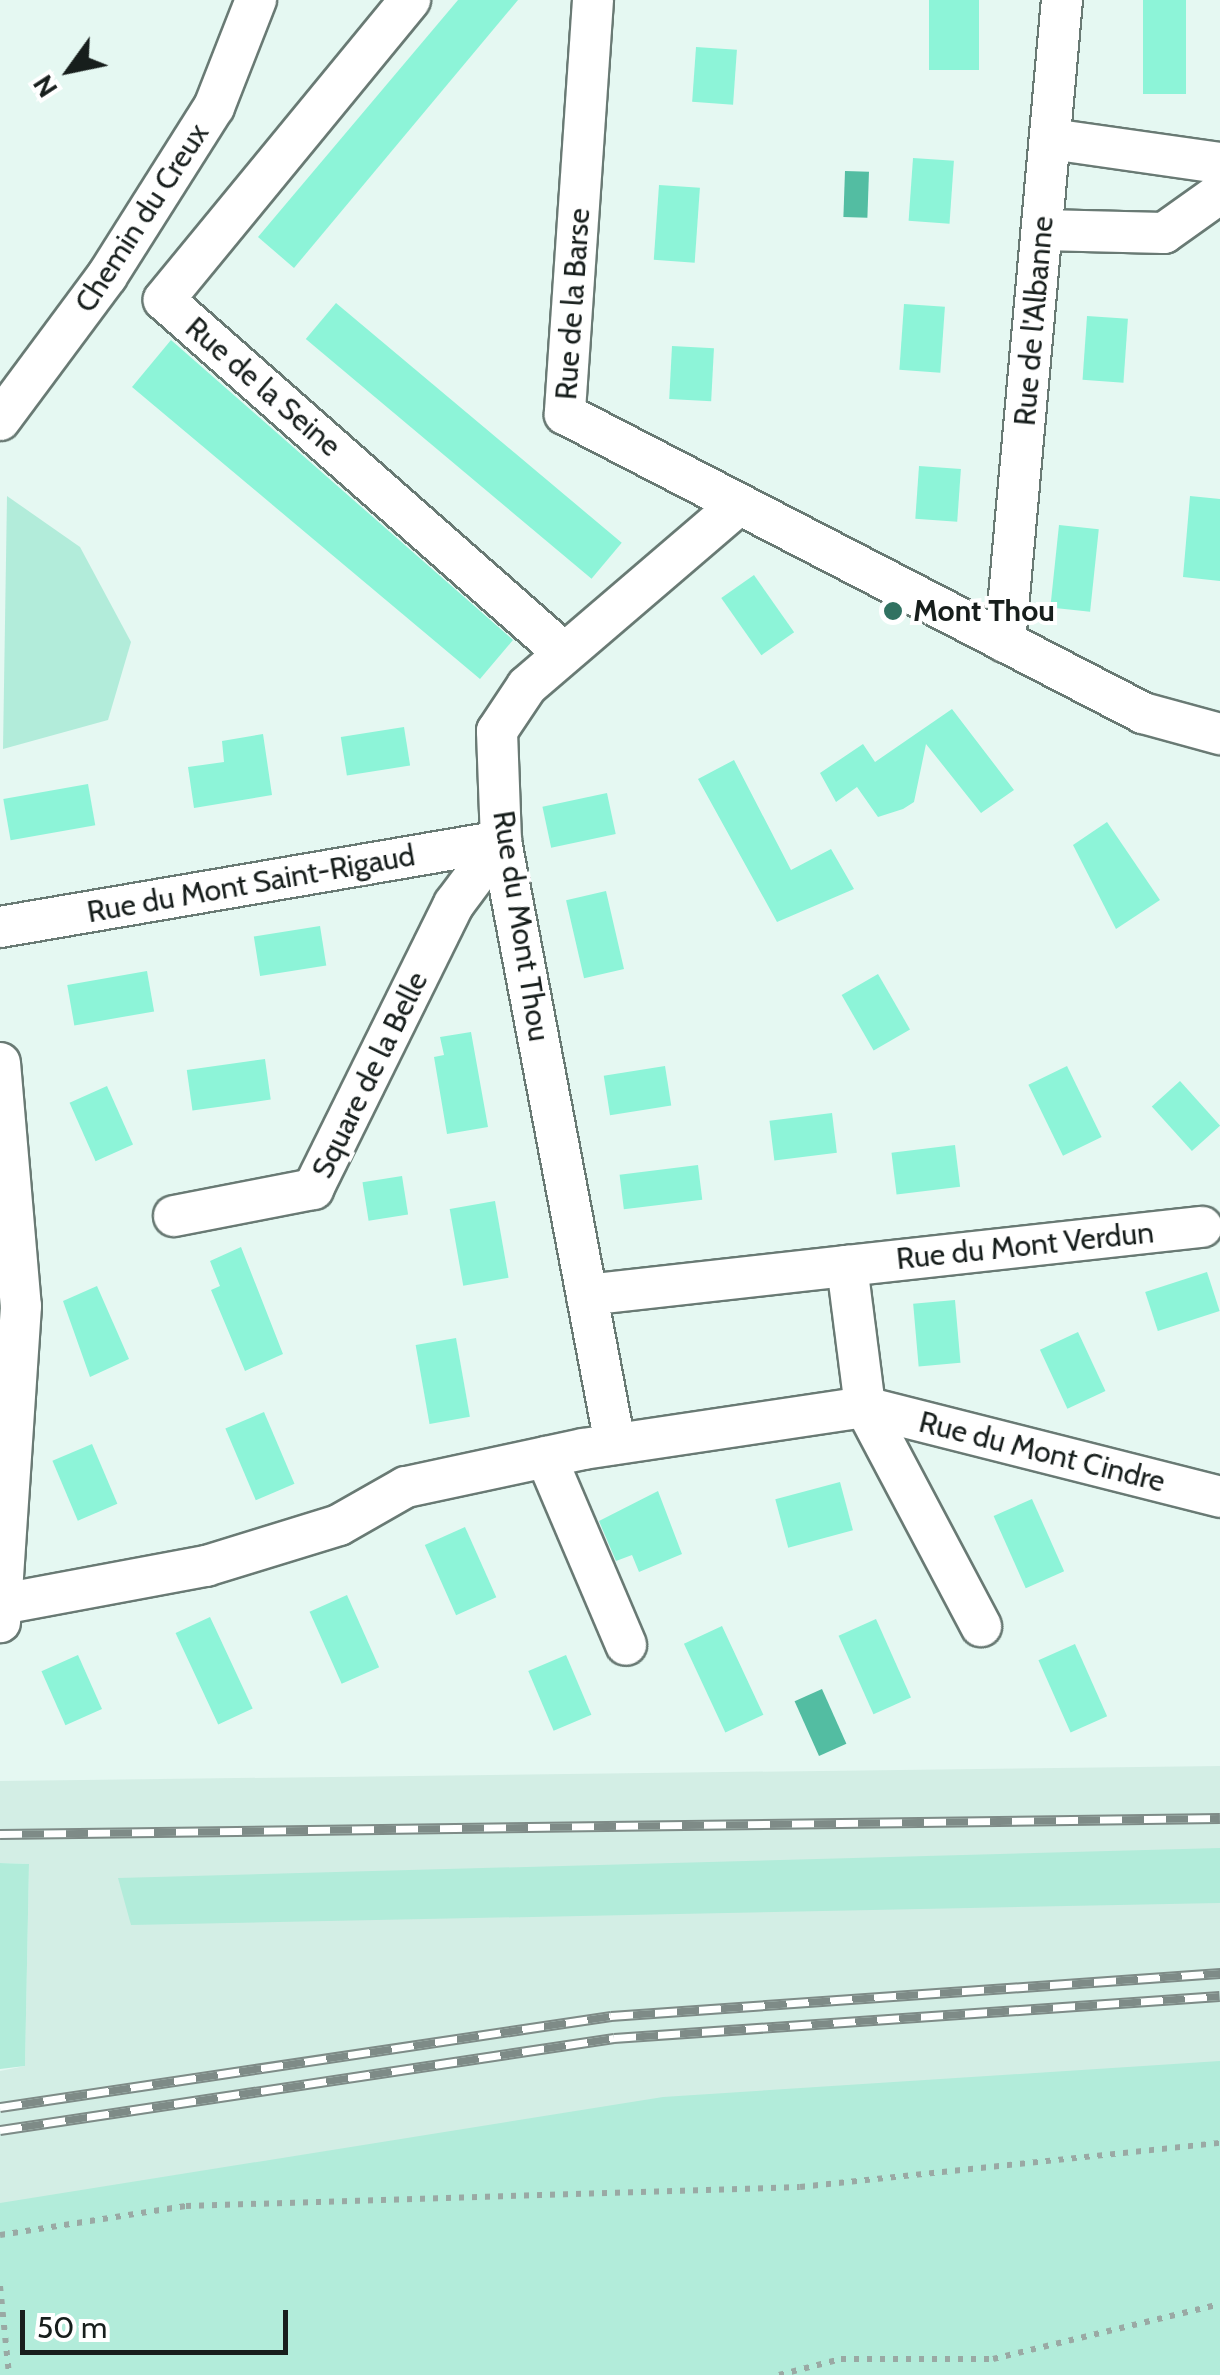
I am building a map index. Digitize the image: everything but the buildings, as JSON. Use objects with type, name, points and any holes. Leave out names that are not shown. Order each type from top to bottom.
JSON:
[{"type":"street","name":"Chemin du Creux","points":[[0,420],[107,276],[214,107],[256,0]]},
{"type":"street","name":"Rue de la Seine","points":[[410,0],[164,300],[564,652]]},
{"type":"street","name":"Rue de la Barse","points":[[593,0],[565,414],[736,506]]},
{"type":"street","name":"Rue de l'Albanne","points":[[1006,642],[1062,0]]},
{"type":"street","points":[[1050,139],[1220,163]]},
{"type":"street","points":[[1043,230],[1164,233],[1220,193]]},
{"type":"street","name":"Rue du Mont Thou","points":[[616,1444],[502,841],[497,731],[564,652],[736,506]]},
{"type":"street","points":[[736,506],[1143,713],[1220,734]]},
{"type":"street","name":"Rue du Mont Saint-Rigaud","points":[[0,927],[502,841]]},
{"type":"street","name":"Square de la Belle","points":[[174,1216],[314,1189],[454,904],[502,841]]},
{"type":"street","points":[[0,1062],[21,1306],[1,1613]]},
{"type":"street","name":"Rue du Mont Verdun","points":[[587,1295],[1202,1227]]},
{"type":"street","points":[[847,1266],[865,1407]]},
{"type":"street","name":"Rue du Mont Cindre","points":[[1,1613],[206,1566],[338,1525],[406,1487],[616,1444],[865,1407],[1220,1498]]},
{"type":"street","name":"Rue du Mont Cindre","points":[[865,1407],[981,1626]]},
{"type":"street","points":[[546,1457],[626,1645]]},
{"type":"path","points":[[0,2235],[186,2206],[800,2188],[1220,2143]]},
{"type":"path","points":[[0,2286],[9,2375]]},
{"type":"path","points":[[780,2375],[841,2359],[992,2359],[1220,2304]]},
{"type":"shaded area","points":[[845,171],[869,172],[867,218],[843,217]]},
{"type":"shaded area","points":[[7,496],[80,547],[131,642],[108,720],[3,749]]},
{"type":"shaded area","points":[[822,1689],[846,1744],[819,1756],[795,1701]]},
{"type":"shaded area","points":[[1220,1766],[1220,2110],[0,2216],[0,2071],[25,2066],[29,1864],[0,1863],[0,1781]]},
{"type":"shaded area","points":[[1220,1848],[1220,1903],[131,1925],[118,1878]]},
{"type":"shaded area","points":[[0,1863],[29,1864],[25,2066],[0,2069]]},
{"type":"shaded area","points":[[1220,2061],[1220,2375],[0,2375],[0,2203],[663,2097]]},
{"type":"railway","points":[[0,1834],[1220,1818]]},
{"type":"railway","points":[[0,2107],[611,2016],[1220,1973]]},
{"type":"railway","points":[[0,2130],[614,2038],[1220,1996]]},
{"type":"place","name":"Mont Thou","points":[[893,611]]}]
